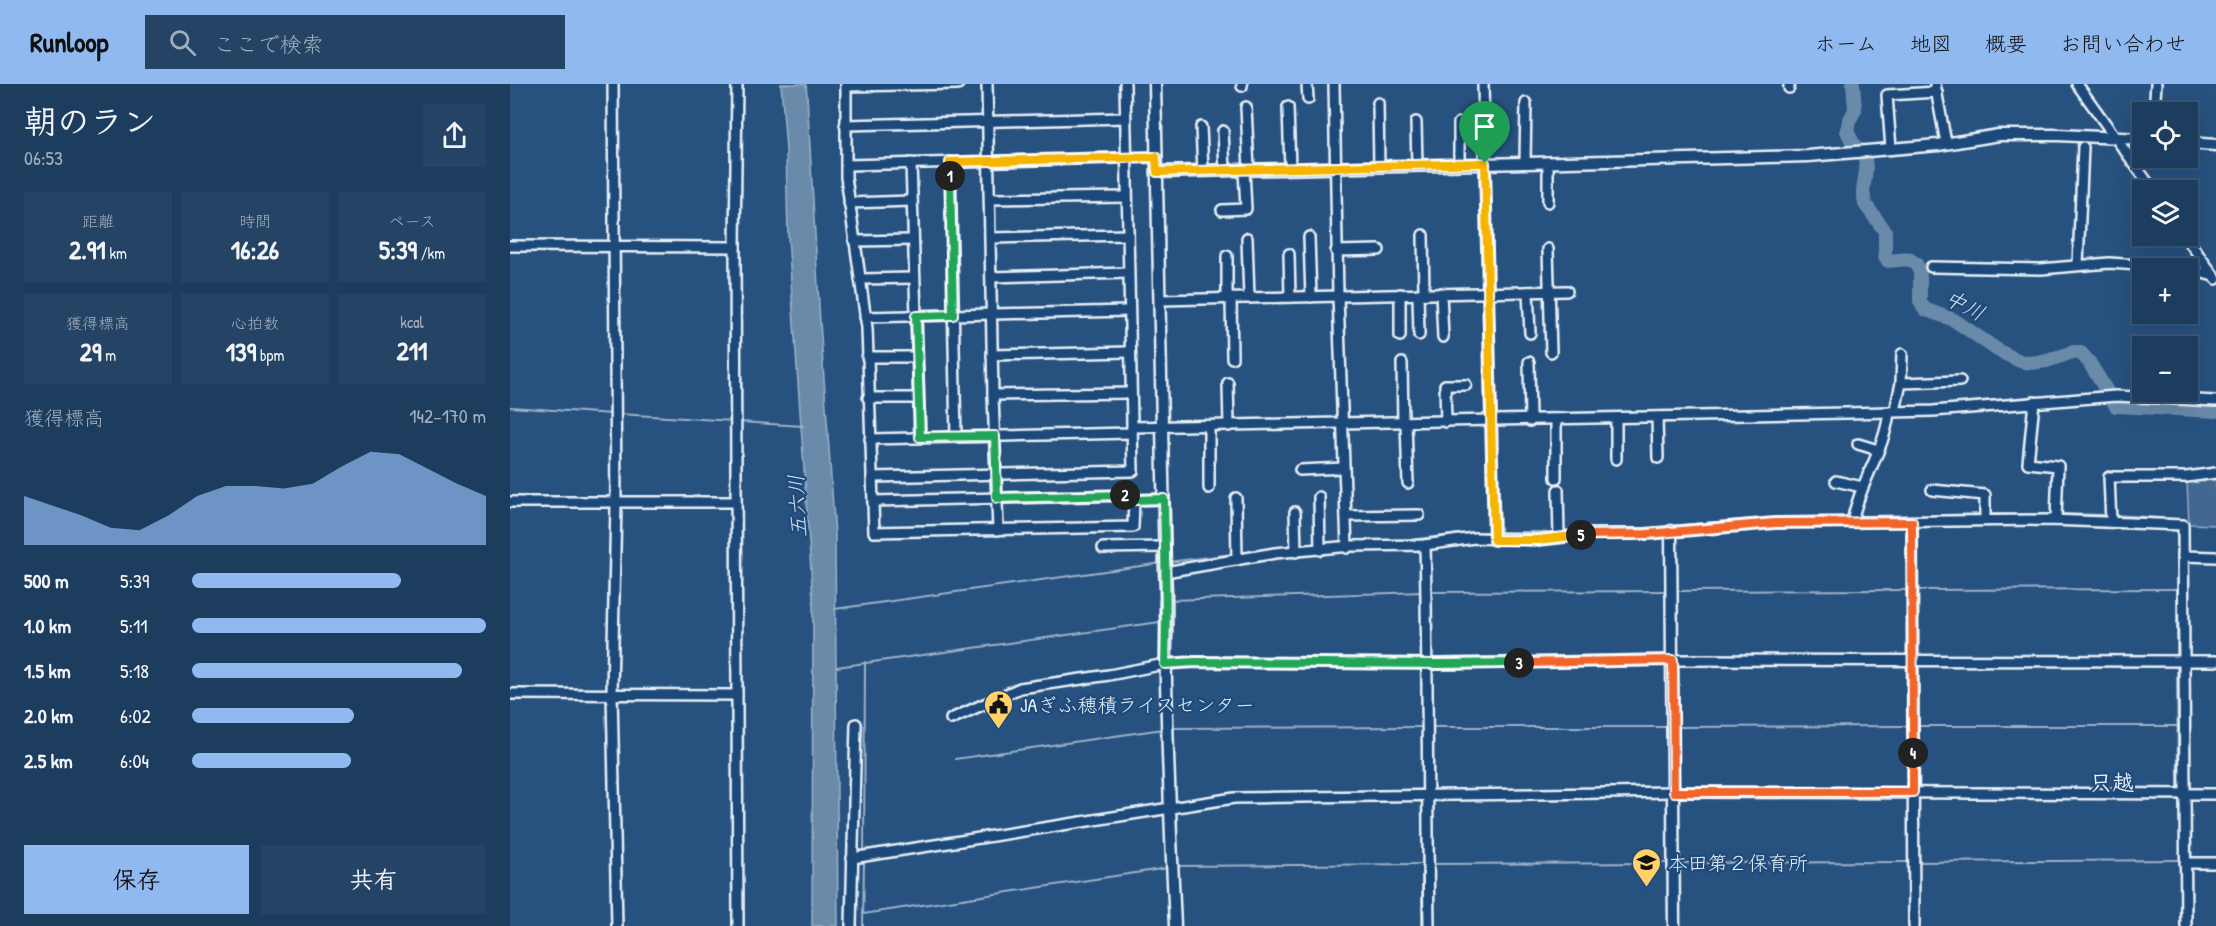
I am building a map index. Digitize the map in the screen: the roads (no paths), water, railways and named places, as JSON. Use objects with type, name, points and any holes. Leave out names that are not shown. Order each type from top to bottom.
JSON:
[{"type":"street","points":[[614,84],[615,504],[612,693],[617,926]]},
{"type":"street","points":[[737,84],[735,247],[738,926]]},
{"type":"street","points":[[873,501],[1134,495],[1133,527],[874,532],[865,317],[846,177],[846,85],[958,84]]},
{"type":"street","points":[[987,84],[998,530]]},
{"type":"street","points":[[872,477],[1133,471],[1125,84]]},
{"type":"street","points":[[1155,84],[1167,602],[1165,664],[1175,926]]},
{"type":"street","points":[[1307,84],[1308,99]]},
{"type":"street","points":[[1334,84],[1336,251],[1347,548]]},
{"type":"street","points":[[1483,84],[1494,540]]},
{"type":"street","points":[[2077,84],[2146,180]]},
{"type":"street","points":[[2155,102],[2156,84]]},
{"type":"street","points":[[1892,149],[1887,95],[1936,88],[1946,143]]},
{"type":"street","points":[[1378,103],[1379,167]]},
{"type":"street","points":[[1525,162],[1526,103]]},
{"type":"street","points":[[1222,210],[1245,209],[1246,107]]},
{"type":"street","points":[[1288,107],[1290,169]]},
{"type":"street","points":[[845,125],[1125,118]]},
{"type":"street","points":[[1416,122],[1417,165]]},
{"type":"street","points":[[1459,123],[1459,164]]},
{"type":"street","points":[[1201,127],[1203,171]]},
{"type":"street","points":[[1223,131],[1225,170]]},
{"type":"street","points":[[1157,172],[1808,156],[1892,149],[1999,135],[2132,138]]},
{"type":"street","points":[[2198,144],[2216,145]]},
{"type":"street","points":[[2078,265],[2083,147]]},
{"type":"street","points":[[847,165],[1156,157]]},
{"type":"street","points":[[950,162],[956,437]]},
{"type":"street","points":[[1548,162],[1548,202]]},
{"type":"street","points":[[911,163],[920,437]]},
{"type":"street","points":[[990,199],[1126,197]]},
{"type":"street","points":[[849,203],[912,201]]},
{"type":"street","points":[[991,238],[1128,235]]},
{"type":"street","points":[[1419,334],[1423,235]]},
{"type":"street","points":[[1309,237],[1311,297]]},
{"type":"street","points":[[1247,238],[1249,298]]},
{"type":"street","points":[[854,241],[913,240]]},
{"type":"street","points":[[510,246],[735,247]]},
{"type":"street","points":[[2192,246],[2215,277]]},
{"type":"street","points":[[1548,249],[1551,351]]},
{"type":"street","points":[[1336,251],[1378,250]]},
{"type":"street","points":[[1289,254],[1290,297]]},
{"type":"street","points":[[1227,256],[1232,358]]},
{"type":"street","points":[[1931,267],[2041,269],[2078,265],[2132,264]]},
{"type":"street","points":[[2198,272],[2215,277]]},
{"type":"street","points":[[991,277],[1128,273]]},
{"type":"street","points":[[860,279],[914,278]]},
{"type":"street","points":[[1160,300],[1567,291]]},
{"type":"street","points":[[1528,292],[1530,333]]},
{"type":"street","points":[[1441,293],[1443,337]]},
{"type":"street","points":[[1400,294],[1400,336]]},
{"type":"street","points":[[865,317],[1129,311]]},
{"type":"street","points":[[992,354],[1130,352]]},
{"type":"street","points":[[1852,518],[1887,427],[1901,383],[1902,354]]},
{"type":"street","points":[[867,357],[917,357]]},
{"type":"street","points":[[1529,362],[1530,421]]},
{"type":"street","points":[[1402,363],[1408,483]]},
{"type":"street","points":[[1901,383],[1960,381]]},
{"type":"street","points":[[1228,383],[1229,426]]},
{"type":"street","points":[[1446,422],[1445,385],[1466,385]]},
{"type":"street","points":[[993,395],[1131,393]]},
{"type":"street","points":[[870,439],[995,436],[1162,427],[1933,411],[2116,396],[2216,401]]},
{"type":"street","points":[[868,398],[918,398]]},
{"type":"street","points":[[2034,402],[2028,463],[2058,466],[2056,520]]},
{"type":"street","points":[[1658,417],[1658,458]]},
{"type":"street","points":[[1616,419],[1616,459]]},
{"type":"street","points":[[1556,420],[1556,478]]},
{"type":"street","points":[[1209,426],[1209,488]]},
{"type":"street","points":[[1858,444],[1878,450]]},
{"type":"street","points":[[1300,470],[1344,468]]},
{"type":"street","points":[[2111,522],[2109,477],[2186,477],[2216,473]]},
{"type":"street","points":[[1836,481],[1862,487]]},
{"type":"street","points":[[1558,490],[1559,537]]},
{"type":"street","points":[[1932,490],[1985,495],[1985,520]]},
{"type":"street","points":[[1319,497],[1320,550]]},
{"type":"street","points":[[1236,498],[1238,560]]},
{"type":"street","points":[[1134,500],[1164,499]]},
{"type":"street","points":[[510,502],[615,504],[736,502]]},
{"type":"street","points":[[1295,512],[1296,552]]},
{"type":"street","points":[[1346,516],[1419,515]]},
{"type":"street","points":[[1165,572],[1320,550],[1425,545],[1474,538],[1538,540],[1591,534],[1647,534],[1852,518],[1912,522],[2056,520],[2183,525],[2186,926]]},
{"type":"street","points":[[1912,522],[1914,926]]},
{"type":"street","points":[[1671,531],[1674,926]]},
{"type":"street","points":[[1425,545],[1429,926]]},
{"type":"street","points":[[1103,548],[1164,547]]},
{"type":"street","points":[[2183,556],[2216,557]]},
{"type":"street","points":[[951,719],[1020,688],[1165,664],[1195,662],[1428,664],[1914,659],[2216,661]]},
{"type":"street","points":[[510,694],[738,695]]},
{"type":"street","points":[[850,926],[856,724]]},
{"type":"street","points":[[852,858],[1234,798],[1674,792],[2216,794]]},
{"type":"street","points":[[2185,863],[2216,863]]},
{"type":"waterway","name":"中川","points":[[1853,84],[1855,110],[1847,131],[1854,145],[1865,156],[1863,191],[1865,204],[1885,231],[1885,257],[1888,261],[1909,259],[1916,264],[1920,272],[1920,301],[1924,309],[1954,320],[1999,351],[2020,361],[2029,363],[2047,361],[2073,352],[2081,353],[2116,406],[2216,411]]},
{"type":"waterway","points":[[510,407],[612,414]]},
{"type":"waterway","points":[[618,414],[734,421]]},
{"type":"waterway","points":[[740,422],[803,426]]},
{"type":"waterway","points":[[1856,517],[1983,514]]},
{"type":"waterway","points":[[1988,514],[2055,514]]},
{"type":"waterway","points":[[2060,514],[2109,515]]},
{"type":"waterway","points":[[2114,515],[2177,519],[2177,523]]},
{"type":"waterway","points":[[1563,532],[1767,518],[1851,517]]},
{"type":"waterway","points":[[2177,529],[2177,658]]},
{"type":"waterway","points":[[1396,541],[1491,532]]},
{"type":"waterway","points":[[1497,532],[1557,532]]},
{"type":"waterway","points":[[1239,553],[1257,552]]},
{"type":"waterway","points":[[1168,562],[1233,554]]},
{"type":"waterway","points":[[835,609],[1162,563]]},
{"type":"waterway","points":[[1916,590],[2177,589]]},
{"type":"waterway","points":[[1676,591],[1910,590]]},
{"type":"waterway","points":[[1430,592],[1667,591]]},
{"type":"waterway","points":[[1169,600],[1424,592]]},
{"type":"waterway","points":[[837,667],[1160,622],[1159,601],[1163,600]]},
{"type":"waterway","points":[[1422,611],[1422,662]]},
{"type":"waterway","points":[[864,855],[865,662]]},
{"type":"waterway","points":[[2177,664],[2178,790]]},
{"type":"waterway","points":[[1422,668],[1422,791]]},
{"type":"waterway","points":[[1676,727],[1910,726]]},
{"type":"waterway","points":[[1916,726],[2177,726]]},
{"type":"waterway","points":[[1172,728],[1424,727]]},
{"type":"waterway","points":[[1430,727],[1670,727]]},
{"type":"waterway","points":[[955,759],[1163,729]]},
{"type":"waterway","points":[[2179,796],[2181,856]]},
{"type":"waterway","points":[[1422,797],[1422,926]]},
{"type":"waterway","points":[[863,926],[864,860]]},
{"type":"waterway","points":[[1917,862],[2181,860]]},
{"type":"waterway","points":[[1677,863],[1911,862]]},
{"type":"waterway","points":[[1431,864],[1671,863]]},
{"type":"waterway","points":[[1176,866],[1425,864]]},
{"type":"waterway","points":[[863,914],[1168,868]]},
{"type":"place","name":"JAぎふ穂積ライスセンター","points":[[999,730]]},
{"type":"place","name":"本田第２保育所","points":[[1647,888]]},
{"type":"district","name":"只越","points":[[2112,782]]},
{"type":"water label","name":"五六川","points":[[797,506]]}]
